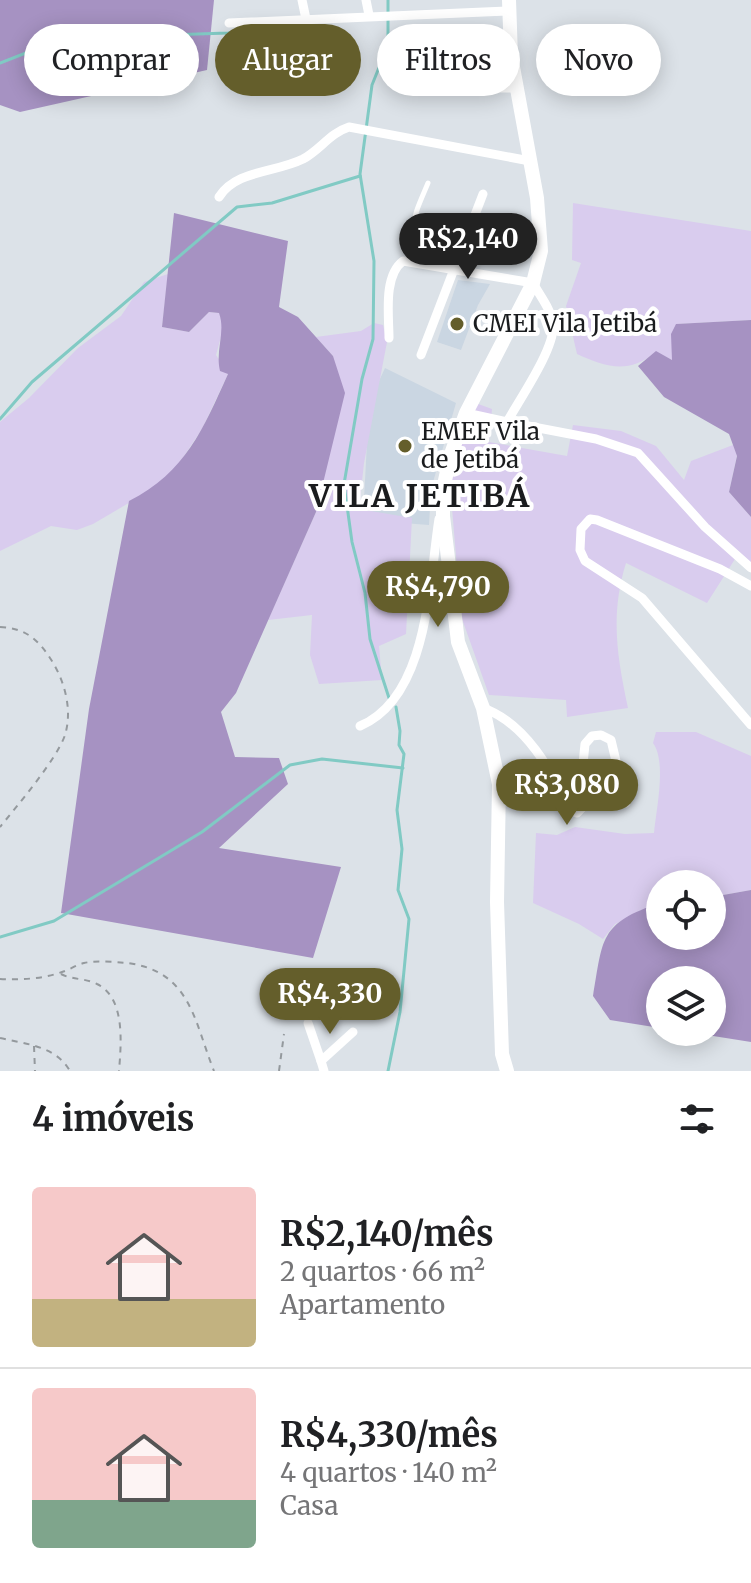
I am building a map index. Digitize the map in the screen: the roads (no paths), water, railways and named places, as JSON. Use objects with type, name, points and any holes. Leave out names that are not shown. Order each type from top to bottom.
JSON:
[{"type":"street","points":[[302,0],[306,19]]},
{"type":"street","points":[[366,0],[369,15]]},
{"type":"street","points":[[442,0],[442,14]]},
{"type":"street","points":[[229,23],[442,14],[508,6]]},
{"type":"street","points":[[360,726],[393,704],[407,678],[431,591],[450,457],[466,413],[533,283],[539,265],[541,233],[518,96]]},
{"type":"street","points":[[219,197],[229,183],[300,160],[340,130],[349,127],[530,161]]},
{"type":"street","points":[[421,355],[483,194]]},
{"type":"street","points":[[389,338],[390,286],[397,265],[410,260],[533,283]]},
{"type":"street","points":[[507,422],[552,338],[551,316],[533,283]]},
{"type":"street","points":[[466,413],[596,439],[638,453],[705,527],[751,568]]},
{"type":"street","points":[[443,490],[443,516],[458,642],[483,708],[499,784],[497,902],[504,1071]]},
{"type":"street","points":[[751,586],[720,569],[597,520],[590,519],[581,529],[580,550],[585,561],[642,598],[751,725]]},
{"type":"street","points":[[483,708],[501,714],[515,725],[572,811],[577,813],[585,805],[585,744],[592,736],[601,735],[611,740],[626,803]]},
{"type":"street","points":[[308,1023],[323,1066],[353,1032]]},
{"type":"lane","points":[[426,263],[415,244],[412,228],[428,183]]},
{"type":"waterway","points":[[388,0],[388,45],[372,85],[360,174],[374,261],[373,339],[362,379],[344,484],[352,542],[365,593],[370,639],[389,698]]},
{"type":"waterway","points":[[0,63],[41,47],[137,36],[215,33]]},
{"type":"waterway","points":[[0,419],[32,382],[237,207],[272,203],[360,176]]},
{"type":"waterway","points":[[388,1071],[400,1012],[409,919],[398,890],[402,849],[397,810],[404,754],[399,745],[396,707]]},
{"type":"waterway","points":[[0,937],[54,921],[202,832],[290,765],[322,759],[403,768]]},
{"type":"place","name":"CMEI Vila Jetibá","points":[[457,324]]},
{"type":"place","name":"EMEF Vila de Jetibá","points":[[405,446]]},
{"type":"district","name":"VILA JETIBÁ","points":[[420,496]]}]
